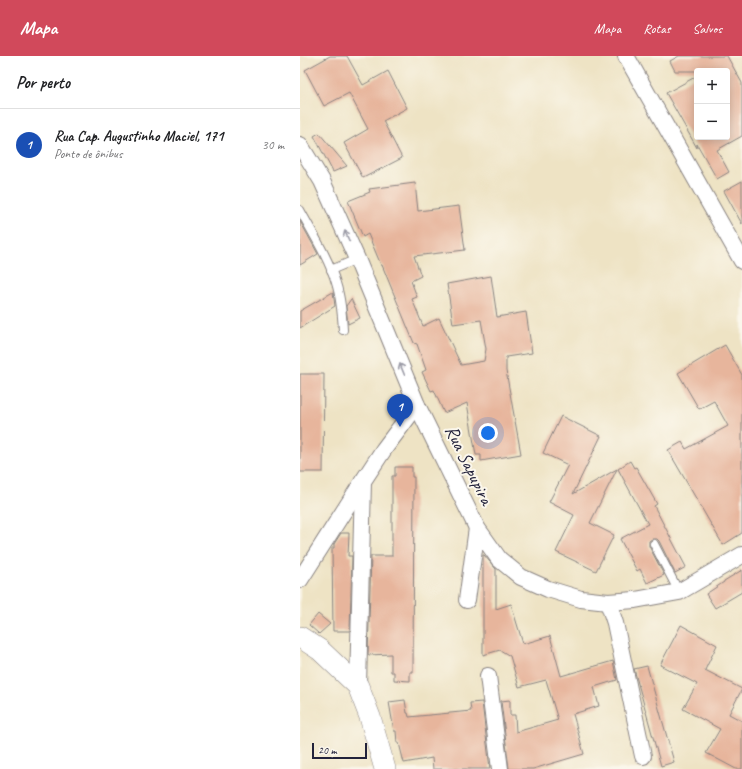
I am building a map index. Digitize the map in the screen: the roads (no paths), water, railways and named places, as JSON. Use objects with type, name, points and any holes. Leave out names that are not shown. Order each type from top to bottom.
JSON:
[{"type":"street","points":[[626,56],[742,260]]},
{"type":"street","points":[[640,80],[642,56]]},
{"type":"street","name":"Rua Sapupira","points":[[300,145],[322,181],[357,259],[417,405],[477,528],[499,559],[521,577],[548,589],[582,599],[608,602],[635,600],[679,592],[742,555]]},
{"type":"street","points":[[300,580],[363,480],[417,405]]},
{"type":"street","points":[[363,480],[358,686],[370,717],[385,769]]},
{"type":"street","points":[[467,600],[477,528]]},
{"type":"street","points":[[608,602],[615,623],[643,756]]},
{"type":"street","points":[[300,637],[320,650],[358,686]]},
{"type":"street","points":[[488,676],[500,769]]},
{"type":"lane","points":[[300,210],[331,270],[341,302],[343,330]]},
{"type":"lane","points":[[331,270],[357,259]]},
{"type":"lane","points":[[654,544],[679,592]]},
{"type":"place","name":"Rua Cap. Augustinho Maciel, 171","points":[[400,427]]}]
